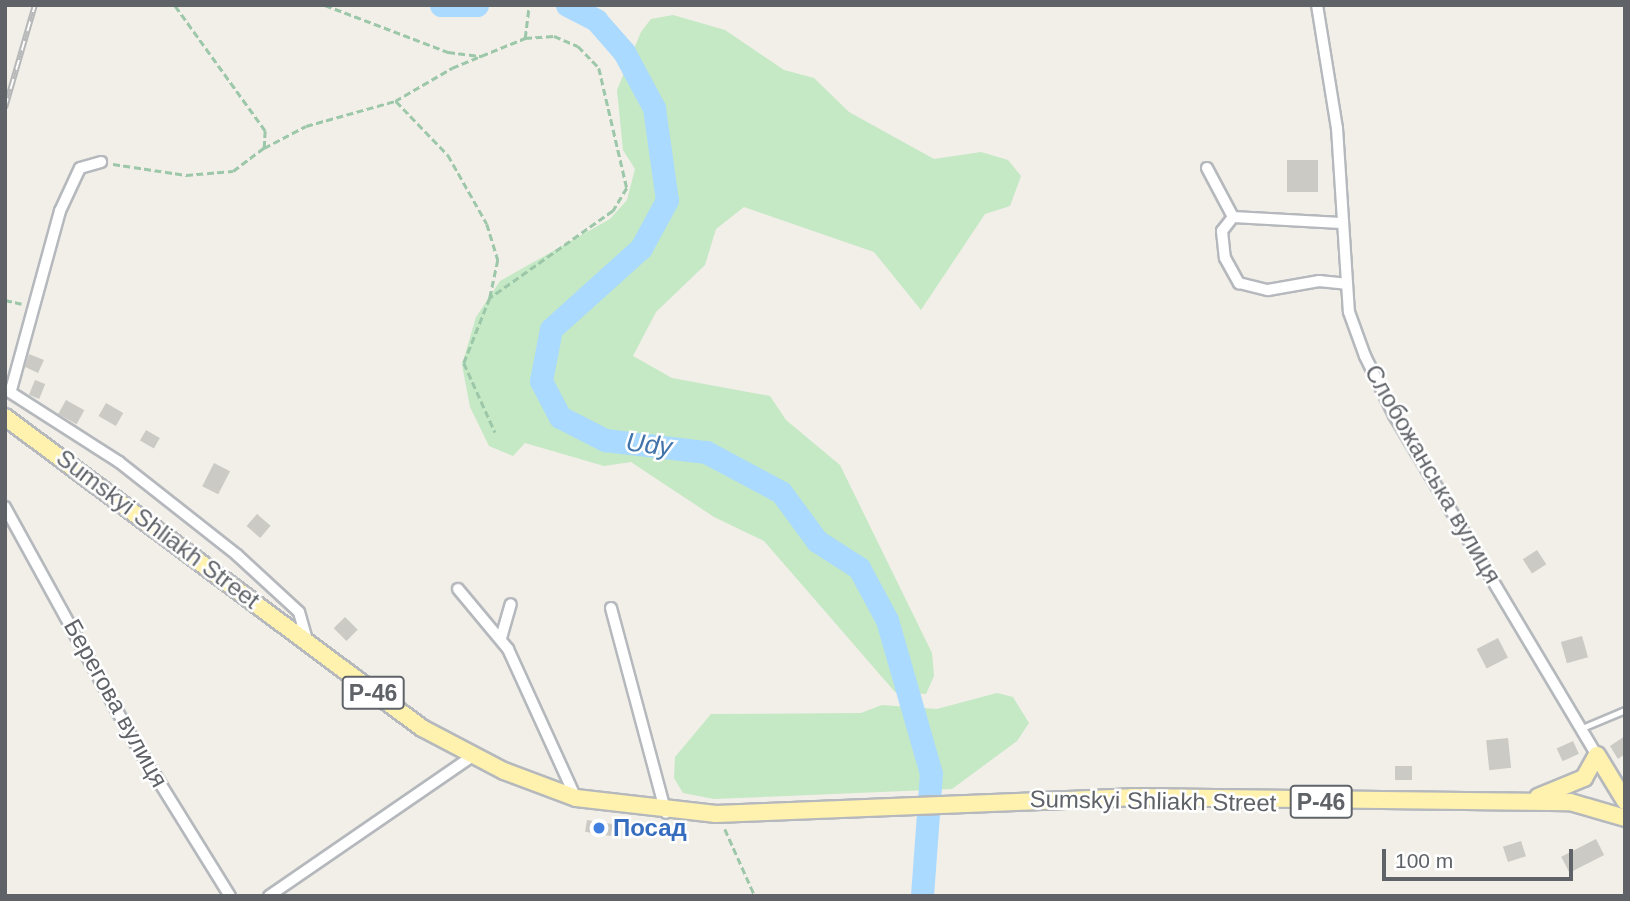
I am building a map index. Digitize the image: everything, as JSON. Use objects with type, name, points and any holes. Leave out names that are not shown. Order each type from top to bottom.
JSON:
[{"type":"main road","name":"Sumskyi Shliakh Street","points":[[5,417],[308,643],[471,757],[576,799],[666,813],[716,814],[805,812],[1013,800],[1529,801],[1591,804],[1625,818]]},
{"type":"main road","points":[[1529,801],[1584,778],[1597,754]]},
{"type":"main road","points":[[1597,754],[1625,801]]},
{"type":"street","name":"Слобожанська вулиця","points":[[1317,5],[1337,128],[1341,223],[1349,312],[1394,415],[1597,754]]},
{"type":"street","points":[[8,390],[60,211],[80,168],[101,162]]},
{"type":"street","points":[[1207,168],[1233,217]]},
{"type":"street","points":[[1233,217],[1341,223]]},
{"type":"street","points":[[1233,217],[1222,231],[1225,258],[1239,283],[1268,290],[1319,281],[1346,285]]},
{"type":"street","name":"Sumskyi Shliakh Street","points":[[8,390],[119,462],[237,555],[299,612],[308,643]]},
{"type":"street","name":"Берегова вулиця","points":[[5,507],[132,738],[230,896]]},
{"type":"street","points":[[458,589],[501,638],[576,799]]},
{"type":"street","points":[[501,638],[511,604]]},
{"type":"street","points":[[611,608],[666,813]]},
{"type":"street","points":[[269,896],[471,757]]},
{"type":"lane","points":[[1583,728],[1625,710]]},
{"type":"path","points":[[174,5],[265,131],[264,148]]},
{"type":"path","points":[[326,5],[448,52],[485,57]]},
{"type":"path","points":[[525,38],[529,5]]},
{"type":"path","points":[[101,162],[186,176],[233,171],[264,148],[306,126],[395,101],[525,38],[554,36],[578,46],[599,68],[627,188],[612,211],[490,298]]},
{"type":"path","points":[[395,101],[448,155],[487,224],[498,260],[490,298],[464,363],[495,432]]},
{"type":"path","points":[[5,300],[33,302]]},
{"type":"path","points":[[716,814],[755,896]]},
{"type":"green space","points":[[673,15],[725,30],[784,70],[814,78],[849,112],[934,159],[981,152],[1008,160],[1021,176],[1010,206],[985,214],[921,310],[874,252],[744,207],[716,229],[705,265],[656,312],[633,356],[672,378],[770,396],[786,420],[840,465],[932,653],[934,676],[926,694],[895,692],[764,541],[714,517],[631,462],[604,466],[525,443],[513,456],[489,446],[470,407],[462,365],[476,317],[500,281],[610,219],[627,200],[635,169],[623,150],[617,90],[641,32],[651,19]]},
{"type":"green space","points":[[997,693],[1013,697],[1029,723],[1017,741],[952,789],[714,799],[683,793],[674,778],[675,757],[711,714],[861,713],[882,705],[937,709]]},
{"type":"building","points":[[1287,160],[1318,160],[1318,192],[1287,192]]},
{"type":"building","points":[[29,354],[44,360],[38,373],[25,367]]},
{"type":"building","points":[[35,380],[45,384],[39,399],[29,395]]},
{"type":"building","points":[[66,400],[84,410],[77,424],[58,414]]},
{"type":"building","points":[[106,403],[123,413],[116,426],[98,416]]},
{"type":"building","points":[[146,430],[160,438],[154,448],[140,440]]},
{"type":"building","points":[[214,463],[230,471],[218,494],[202,486]]},
{"type":"building","points":[[257,514],[271,526],[260,538],[247,526]]},
{"type":"building","points":[[1537,550],[1546,564],[1532,574],[1523,559]]},
{"type":"building","points":[[345,617],[358,630],[346,641],[334,628]]},
{"type":"building","points":[[1582,636],[1588,657],[1567,663],[1561,642]]},
{"type":"building","points":[[1498,638],[1508,658],[1487,668],[1477,649]]},
{"type":"building","points":[[1625,736],[1625,754],[1618,759],[1610,746]]},
{"type":"building","points":[[1508,738],[1511,768],[1489,770],[1486,740]]},
{"type":"building","points":[[1573,741],[1579,754],[1563,761],[1557,749]]},
{"type":"building","points":[[1395,766],[1412,766],[1412,780],[1395,780]]},
{"type":"building","name":"Посад","points":[[587,820],[613,824],[611,836],[585,832]]},
{"type":"building","points":[[1596,839],[1604,855],[1569,873],[1561,857]]},
{"type":"building","points":[[1521,841],[1526,856],[1508,862],[1503,847]]},
{"type":"waterway","name":"Udy","points":[[441,5],[477,5]]},
{"type":"waterway","name":"Udy","points":[[567,5],[596,20],[624,52],[654,108],[667,200],[641,248],[551,329],[541,381],[560,417],[605,440],[706,452],[781,492],[817,541],[859,568],[887,620],[931,773],[922,896]]},
{"type":"railway","points":[[5,108],[35,5]]},
{"type":"place","name":"Посад","points":[[599,828]]}]
